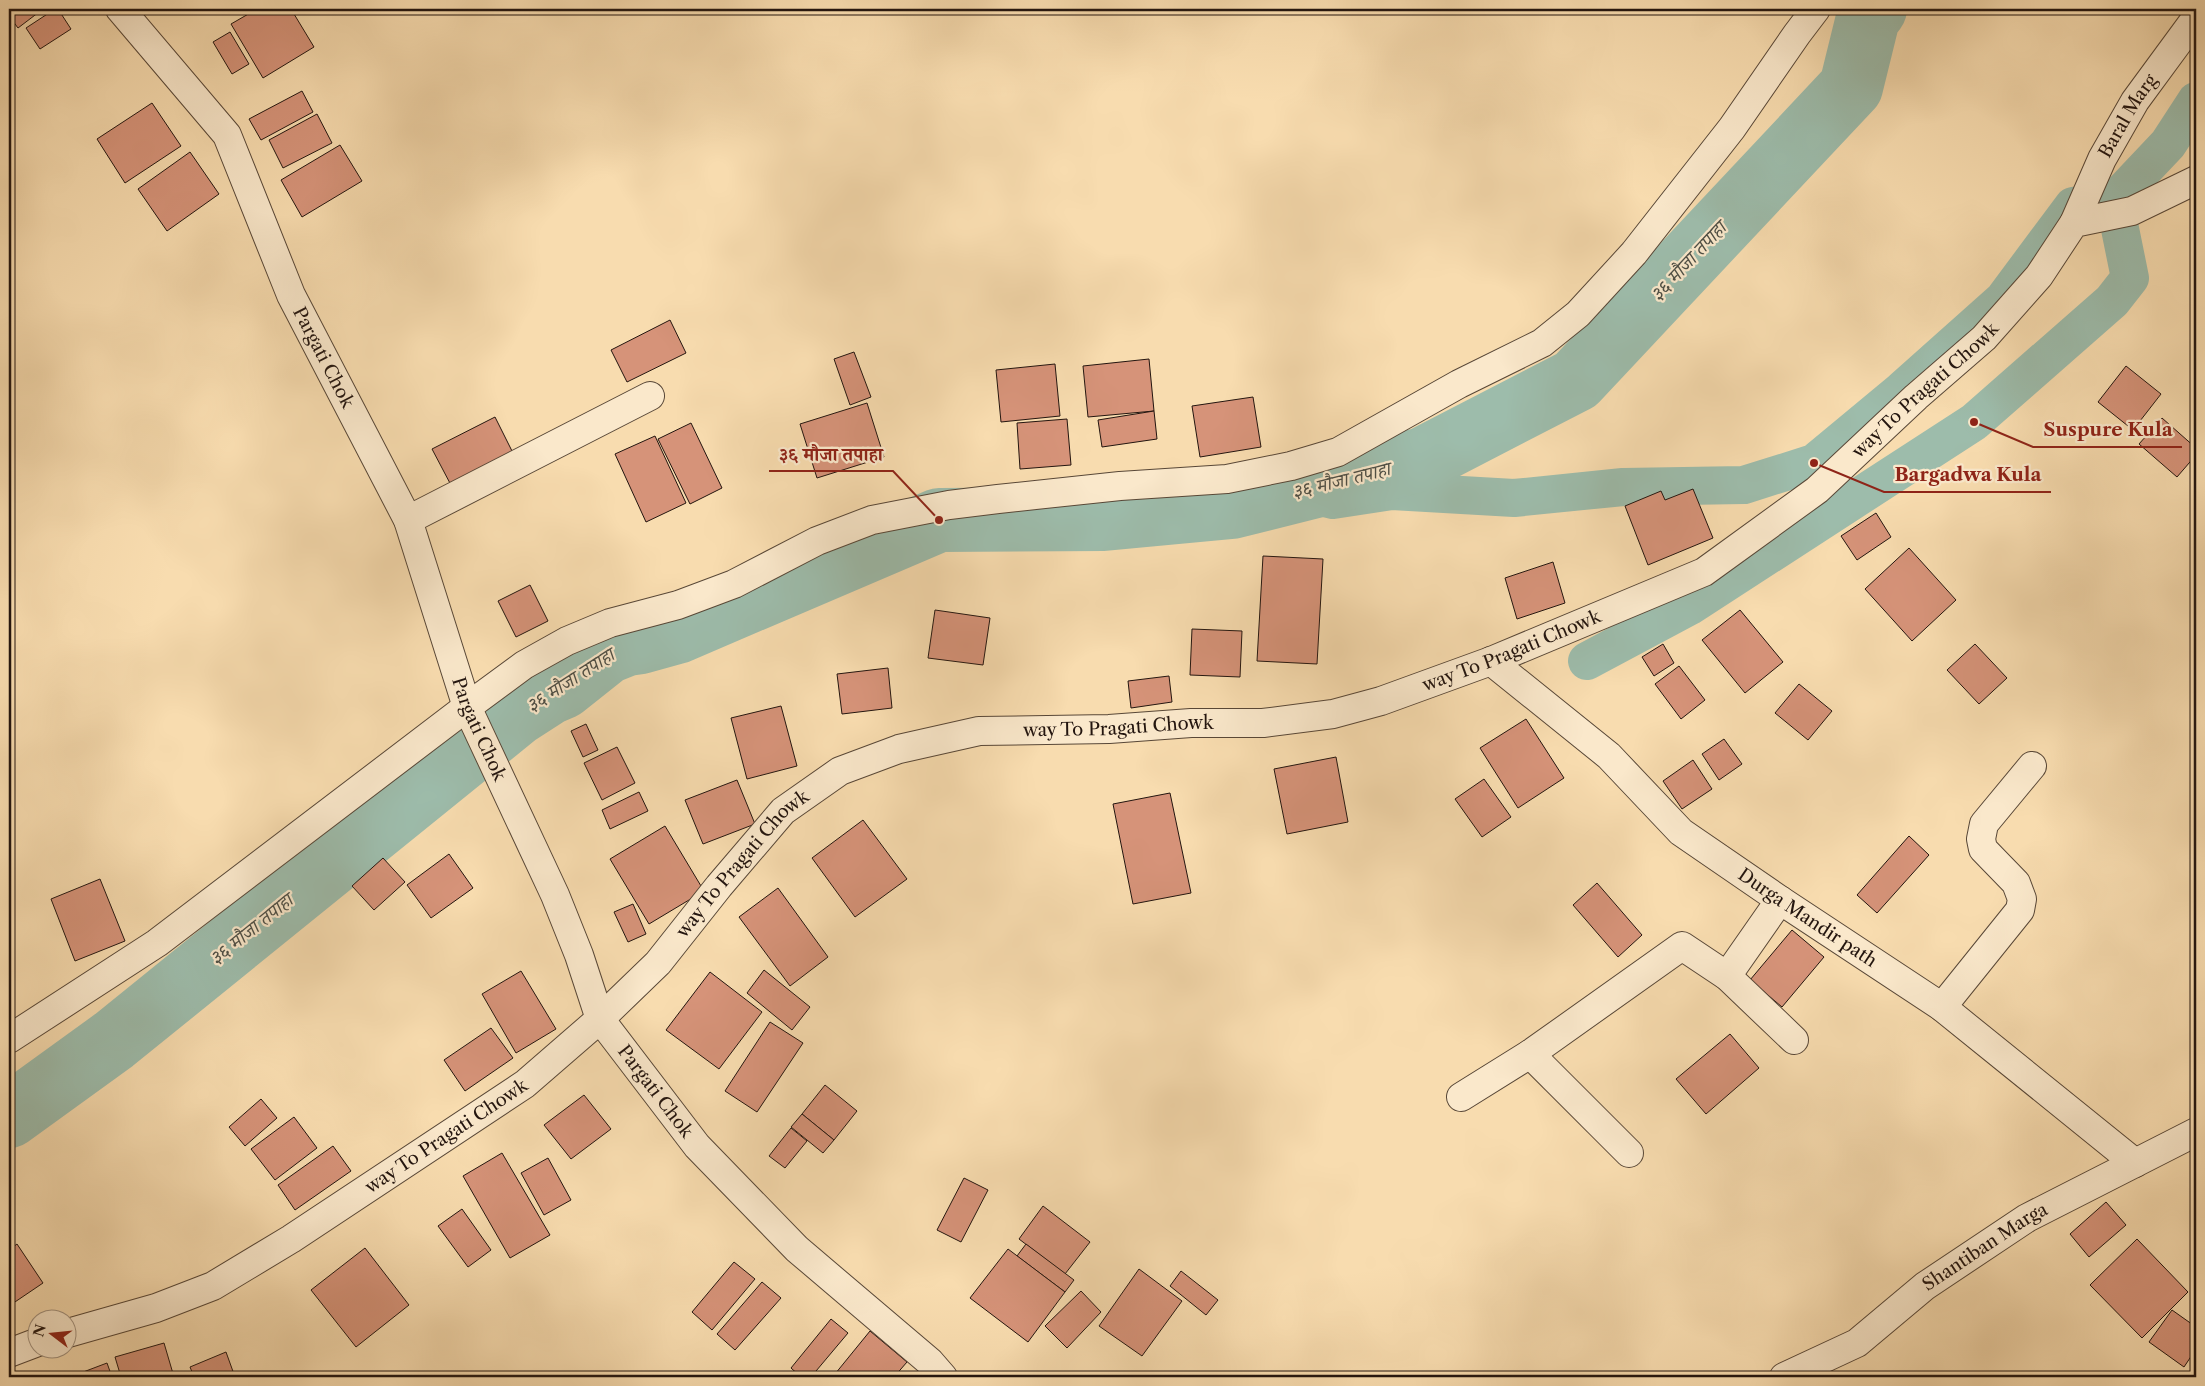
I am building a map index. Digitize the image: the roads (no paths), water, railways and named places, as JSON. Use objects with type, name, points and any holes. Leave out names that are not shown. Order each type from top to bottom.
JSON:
[{"type":"street","name":"Pargati Chok","points":[[120,9],[227,135],[291,295],[408,520],[470,713],[555,895],[579,956],[600,1019],[696,1146],[797,1249],[930,1362],[944,1377]]},
{"type":"street","points":[[9,1039],[157,943],[470,713],[524,665],[567,641],[610,623],[678,605],[734,584],[817,541],[872,520],[949,505],[1120,486],[1227,479],[1291,466],[1338,452],[1459,384],[1542,343],[1578,314],[1634,253],[1732,128],[1816,9]]},
{"type":"street","name":"Baral Marg","points":[[2074,223],[2102,159],[2135,101],[2196,18]]},
{"type":"street","points":[[2074,223],[2132,211],[2196,180]]},
{"type":"street","name":"way To Pragati Chowk","points":[[78,1330],[156,1308],[214,1286],[291,1239],[525,1084],[600,1019],[658,963],[719,886],[783,811],[840,771],[899,749],[979,731],[1109,729],[1192,723],[1263,723],[1333,714],[1381,701],[1490,661],[1704,572],[1817,490],[1916,397],[1984,338],[2039,276],[2074,223]]},
{"type":"street","points":[[408,520],[650,396]]},
{"type":"street","name":"Durga Mandir path","points":[[1490,661],[1609,756],[1681,832],[1942,1007],[2135,1163]]},
{"type":"street","points":[[1942,1007],[2020,910],[2022,899],[2016,883],[1983,850],[1980,840],[1984,824],[2032,766]]},
{"type":"street","points":[[1727,976],[1780,900]]},
{"type":"street","points":[[1461,1097],[1530,1054],[1682,946],[1727,976],[1794,1040]]},
{"type":"street","points":[[1530,1054],[1629,1153]]},
{"type":"street","name":"Shantiban Marga","points":[[1784,1377],[1857,1343],[1925,1286],[2027,1218],[2196,1132]]},
{"type":"street","points":[[9,1354],[28,1346]]},
{"type":"waterway","name":"३६ मौजा तपाहा","points":[[9,1116],[114,1040],[518,713],[549,693],[563,687],[607,652],[627,644],[677,632],[939,520],[1104,519],[1232,507],[1423,459],[1576,380],[1851,87],[1868,18],[1875,9]]},
{"type":"waterway","points":[[1296,491],[1333,500],[1392,491],[1514,498],[1623,487],[1744,485],[1814,463],[1902,390],[2003,300],[2073,206],[2116,199],[2168,144],[2196,101]]},
{"type":"waterway","points":[[1587,661],[1690,606],[1974,422],[2112,301],[2130,278],[2116,209],[2144,195]]},
{"type":"place","name":"Suspure Kula","points":[[1974,422]]},
{"type":"place","name":"Bargadwa Kula","points":[[1814,463]]},
{"type":"place","name":"३६ मौजा तपाहा","points":[[939,520]]}]
